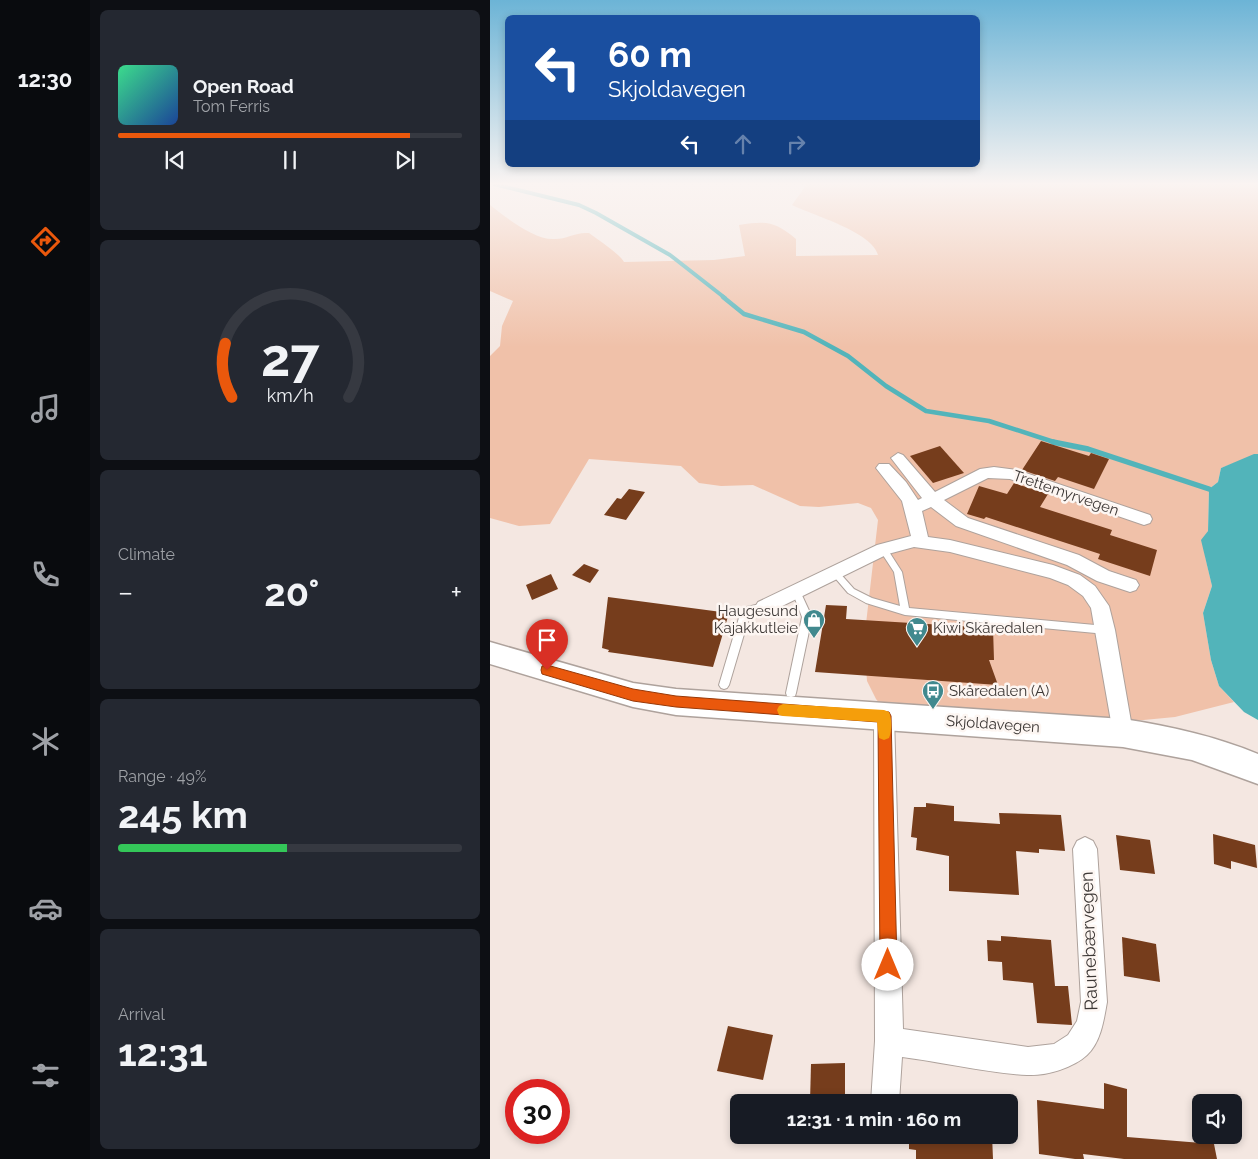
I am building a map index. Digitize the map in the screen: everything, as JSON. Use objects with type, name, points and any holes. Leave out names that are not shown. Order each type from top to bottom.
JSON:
[{"type":"main road","name":"Skjoldavegen","points":[[490,653],[633,695],[719,706],[1123,733],[1190,743],[1225,754],[1258,769]]},
{"type":"street","points":[[898,458],[933,500],[962,522],[1073,560],[1103,576],[1130,585]]},
{"type":"street","points":[[884,468],[908,495],[915,508],[920,541]]},
{"type":"street","name":"Trettemyrvegen","points":[[915,508],[986,473],[1004,472],[1144,520]]},
{"type":"street","points":[[764,607],[883,549],[901,543],[920,541],[950,546],[1030,565],[1074,580],[1088,591],[1100,606],[1106,630],[1123,733]]},
{"type":"street","points":[[884,716],[888,869],[889,1041],[886,1094]]},
{"type":"street","name":"Raunebærvegen","points":[[889,1041],[1028,1061],[1057,1058],[1078,1045],[1090,1026],[1094,1002],[1085,849]]},
{"type":"lane","points":[[883,549],[898,572],[905,611]]},
{"type":"lane","points":[[834,572],[851,591],[869,601],[905,611],[1106,630]]},
{"type":"lane","points":[[791,693],[807,617],[796,591]]},
{"type":"lane","points":[[724,685],[746,611],[764,607]]},
{"type":"shaded area","points":[[490,238],[596,238],[624,262],[714,260],[745,256],[742,238],[795,238],[796,256],[878,255],[874,247],[864,238],[1258,238],[1258,454],[1221,468],[1218,482],[1209,489],[1208,531],[1204,538],[1205,556],[1212,586],[1203,613],[1211,660],[1219,686],[1234,702],[1175,717],[1133,721],[892,719],[876,699],[867,681],[864,641],[878,520],[871,508],[858,503],[819,507],[800,506],[753,485],[721,486],[699,483],[681,466],[589,459],[550,524],[519,526],[490,518],[490,356],[500,346],[502,326],[513,301],[490,291]]},
{"type":"water","points":[[1258,454],[1258,720],[1244,712],[1219,686],[1211,660],[1203,613],[1212,586],[1201,540],[1208,531],[1209,489],[1218,482],[1221,468]]},
{"type":"building","points":[[1041,441],[1089,456],[1091,453],[1109,459],[1094,489],[1058,477],[1055,481],[1022,470]]},
{"type":"building","points":[[940,446],[964,473],[933,483],[910,456]]},
{"type":"building","points":[[1014,483],[1048,494],[1040,507],[1112,530],[1110,535],[1157,550],[1150,576],[1098,559],[1100,554],[986,517],[984,519],[967,514],[979,486],[1007,494]]},
{"type":"building","points":[[629,489],[645,492],[626,520],[604,515],[617,498],[621,499]]},
{"type":"building","points":[[584,564],[599,570],[590,583],[572,575]]},
{"type":"building","points":[[551,574],[558,589],[532,600],[526,585]]},
{"type":"building","points":[[608,597],[729,613],[713,667],[608,652],[609,650],[602,648]]},
{"type":"building","points":[[826,605],[847,606],[846,619],[993,628],[994,660],[989,660],[998,685],[815,672]]},
{"type":"building","points":[[926,803],[954,806],[954,821],[1000,824],[999,813],[1061,815],[1065,851],[1039,849],[1039,853],[1016,851],[1019,895],[949,891],[949,856],[916,850],[917,838],[911,837],[914,807],[926,807]]},
{"type":"building","points":[[1213,834],[1255,845],[1257,868],[1231,861],[1231,869],[1214,864]]},
{"type":"building","points":[[1116,835],[1150,840],[1155,874],[1120,870]]},
{"type":"building","points":[[1001,936],[1051,940],[1055,986],[1068,986],[1072,1025],[1037,1023],[1033,983],[1003,980],[1002,962],[988,961],[987,940],[1001,941]]},
{"type":"building","points":[[1122,937],[1156,944],[1160,982],[1124,976]]},
{"type":"building","points":[[728,1026],[773,1035],[763,1080],[717,1071]]},
{"type":"building","points":[[845,1063],[845,1094],[810,1094],[811,1064]]},
{"type":"building","points":[[1104,1083],[1127,1089],[1127,1137],[1192,1142],[1192,1144],[1214,1144],[1217,1159],[1124,1159],[1083,1154],[1084,1159],[1075,1159],[1039,1154],[1037,1100],[1104,1109]]},
{"type":"building","points":[[909,1144],[992,1144],[993,1159],[916,1159],[916,1150],[909,1149]]},
{"type":"waterway","points":[[640,238],[670,255],[725,298]]},
{"type":"waterway","points":[[723,297],[744,314],[804,332],[848,356],[886,386],[926,411],[989,421],[1055,442]]},
{"type":"waterway","points":[[1055,442],[1088,449],[1209,489]]},
{"type":"slow traffic","points":[[783,710],[884,716],[884,734]]},
{"type":"place","name":"Haugesund Kajakkutleie","points":[[814,639]]},
{"type":"place","name":"Kiwi Skåredalen","points":[[917,647]]},
{"type":"place","name":"Skåredalen (A)","points":[[933,710]]},
{"type":"route","points":[[547,670],[633,695],[676,702],[884,716],[888,869],[888,965]]}]
